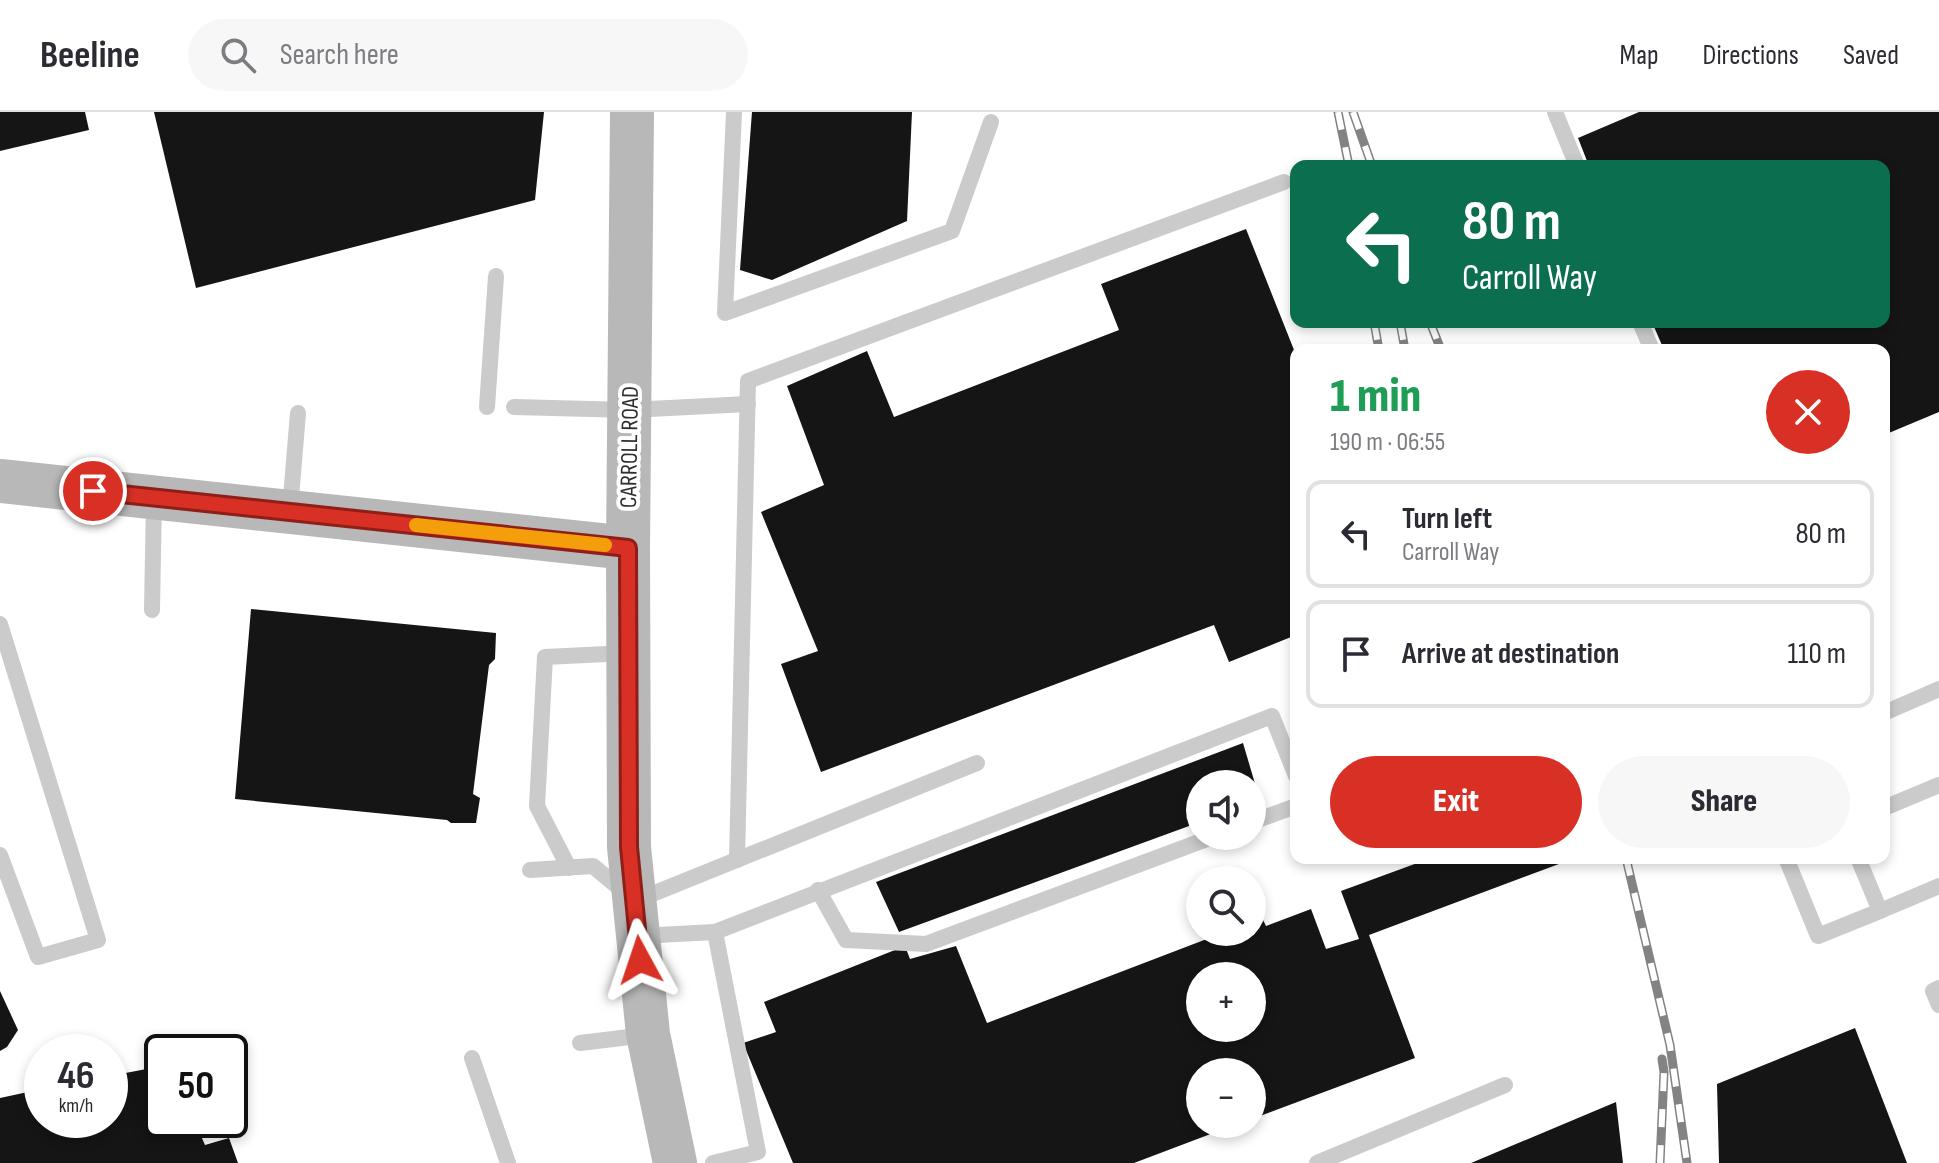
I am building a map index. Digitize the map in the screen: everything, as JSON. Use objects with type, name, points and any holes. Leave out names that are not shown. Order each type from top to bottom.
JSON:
[{"type":"main road","name":"CARROLL ROAD","points":[[632,112],[629,847],[648,1034],[675,1163]]},
{"type":"main road","points":[[0,481],[628,548]]},
{"type":"lane","points":[[734,112],[725,313],[952,231],[991,122]]},
{"type":"lane","points":[[1555,112],[1575,160]]},
{"type":"lane","points":[[737,860],[748,381],[1284,182]]},
{"type":"lane","points":[[487,407],[496,276]]},
{"type":"lane","points":[[514,407],[629,410],[748,404]]},
{"type":"lane","points":[[290,512],[298,413]]},
{"type":"lane","points":[[152,610],[154,497]]},
{"type":"lane","points":[[0,624],[98,940],[38,957],[0,855]]},
{"type":"lane","points":[[569,868],[537,806],[545,657],[628,653]]},
{"type":"lane","points":[[1890,710],[1939,689]]},
{"type":"lane","points":[[530,870],[593,866],[636,918],[715,932],[1272,716],[1290,761]]},
{"type":"lane","points":[[636,918],[737,860],[977,763]]},
{"type":"lane","points":[[1890,805],[1939,785]]},
{"type":"lane","points":[[1266,817],[1290,808]]},
{"type":"lane","points":[[818,890],[846,940],[926,944],[1186,847]]},
{"type":"lane","points":[[1788,864],[1818,936],[1939,886]]},
{"type":"lane","points":[[1860,864],[1880,911]]},
{"type":"lane","points":[[713,1163],[758,1152],[715,932]]},
{"type":"lane","points":[[1939,988],[1933,991],[1939,1005]]},
{"type":"lane","points":[[580,1043],[648,1034]]},
{"type":"lane","points":[[472,1058],[508,1163]]},
{"type":"lane","points":[[1317,1163],[1505,1085]]},
{"type":"building","points":[[0,112],[85,112],[89,130],[0,151]]},
{"type":"building","points":[[154,112],[544,112],[535,200],[196,288]]},
{"type":"building","points":[[752,112],[912,112],[907,221],[772,280],[740,270]]},
{"type":"building","points":[[1639,112],[1939,112],[1939,412],[1890,432],[1890,344],[1661,344],[1655,328],[1890,328],[1890,160],[1587,160],[1578,138]]},
{"type":"building","points":[[1246,229],[1292,344],[1290,637],[1229,662],[1214,625],[821,772],[781,664],[818,651],[761,512],[824,485],[787,386],[867,351],[894,417],[1119,330],[1101,284]]},
{"type":"building","points":[[251,609],[496,633],[495,659],[489,665],[473,794],[480,798],[476,823],[451,823],[447,820],[235,799]]},
{"type":"building","points":[[1243,743],[1251,770],[1186,770],[1186,827],[899,932],[876,882]]},
{"type":"building","points":[[1415,864],[1559,864],[1369,935],[1415,1058],[1266,1114],[1266,1058],[1186,1058],[1186,1138],[1200,1138],[1134,1163],[793,1163],[743,1043],[776,1032],[764,1002],[905,946],[910,959],[956,946],[987,1023],[1188,946],[1266,946],[1266,926],[1311,909],[1326,949],[1359,939],[1341,891]]},
{"type":"building","points":[[0,991],[18,1030],[7,1047],[0,1051]]},
{"type":"building","points":[[1855,1028],[1907,1163],[1719,1163],[1717,1084]]},
{"type":"building","points":[[144,1069],[144,1138],[202,1138],[205,1145],[229,1138],[238,1163],[0,1163],[0,1098],[24,1093],[24,1138],[128,1138],[128,1073]]},
{"type":"building","points":[[1616,1102],[1623,1163],[1471,1163]]},
{"type":"railway","points":[[1338,112],[1348,160]]},
{"type":"railway","points":[[1353,112],[1370,160]]},
{"type":"railway","points":[[1375,328],[1378,344]]},
{"type":"railway","points":[[1401,328],[1404,344]]},
{"type":"railway","points":[[1432,328],[1439,344]]},
{"type":"railway","points":[[1627,864],[1670,1045],[1687,1163]]},
{"type":"railway","points":[[1660,1163],[1662,1059]]},
{"type":"slow traffic","points":[[416,525],[605,545]]},
{"type":"route","points":[[93,491],[628,548],[629,847],[640,960]]}]
